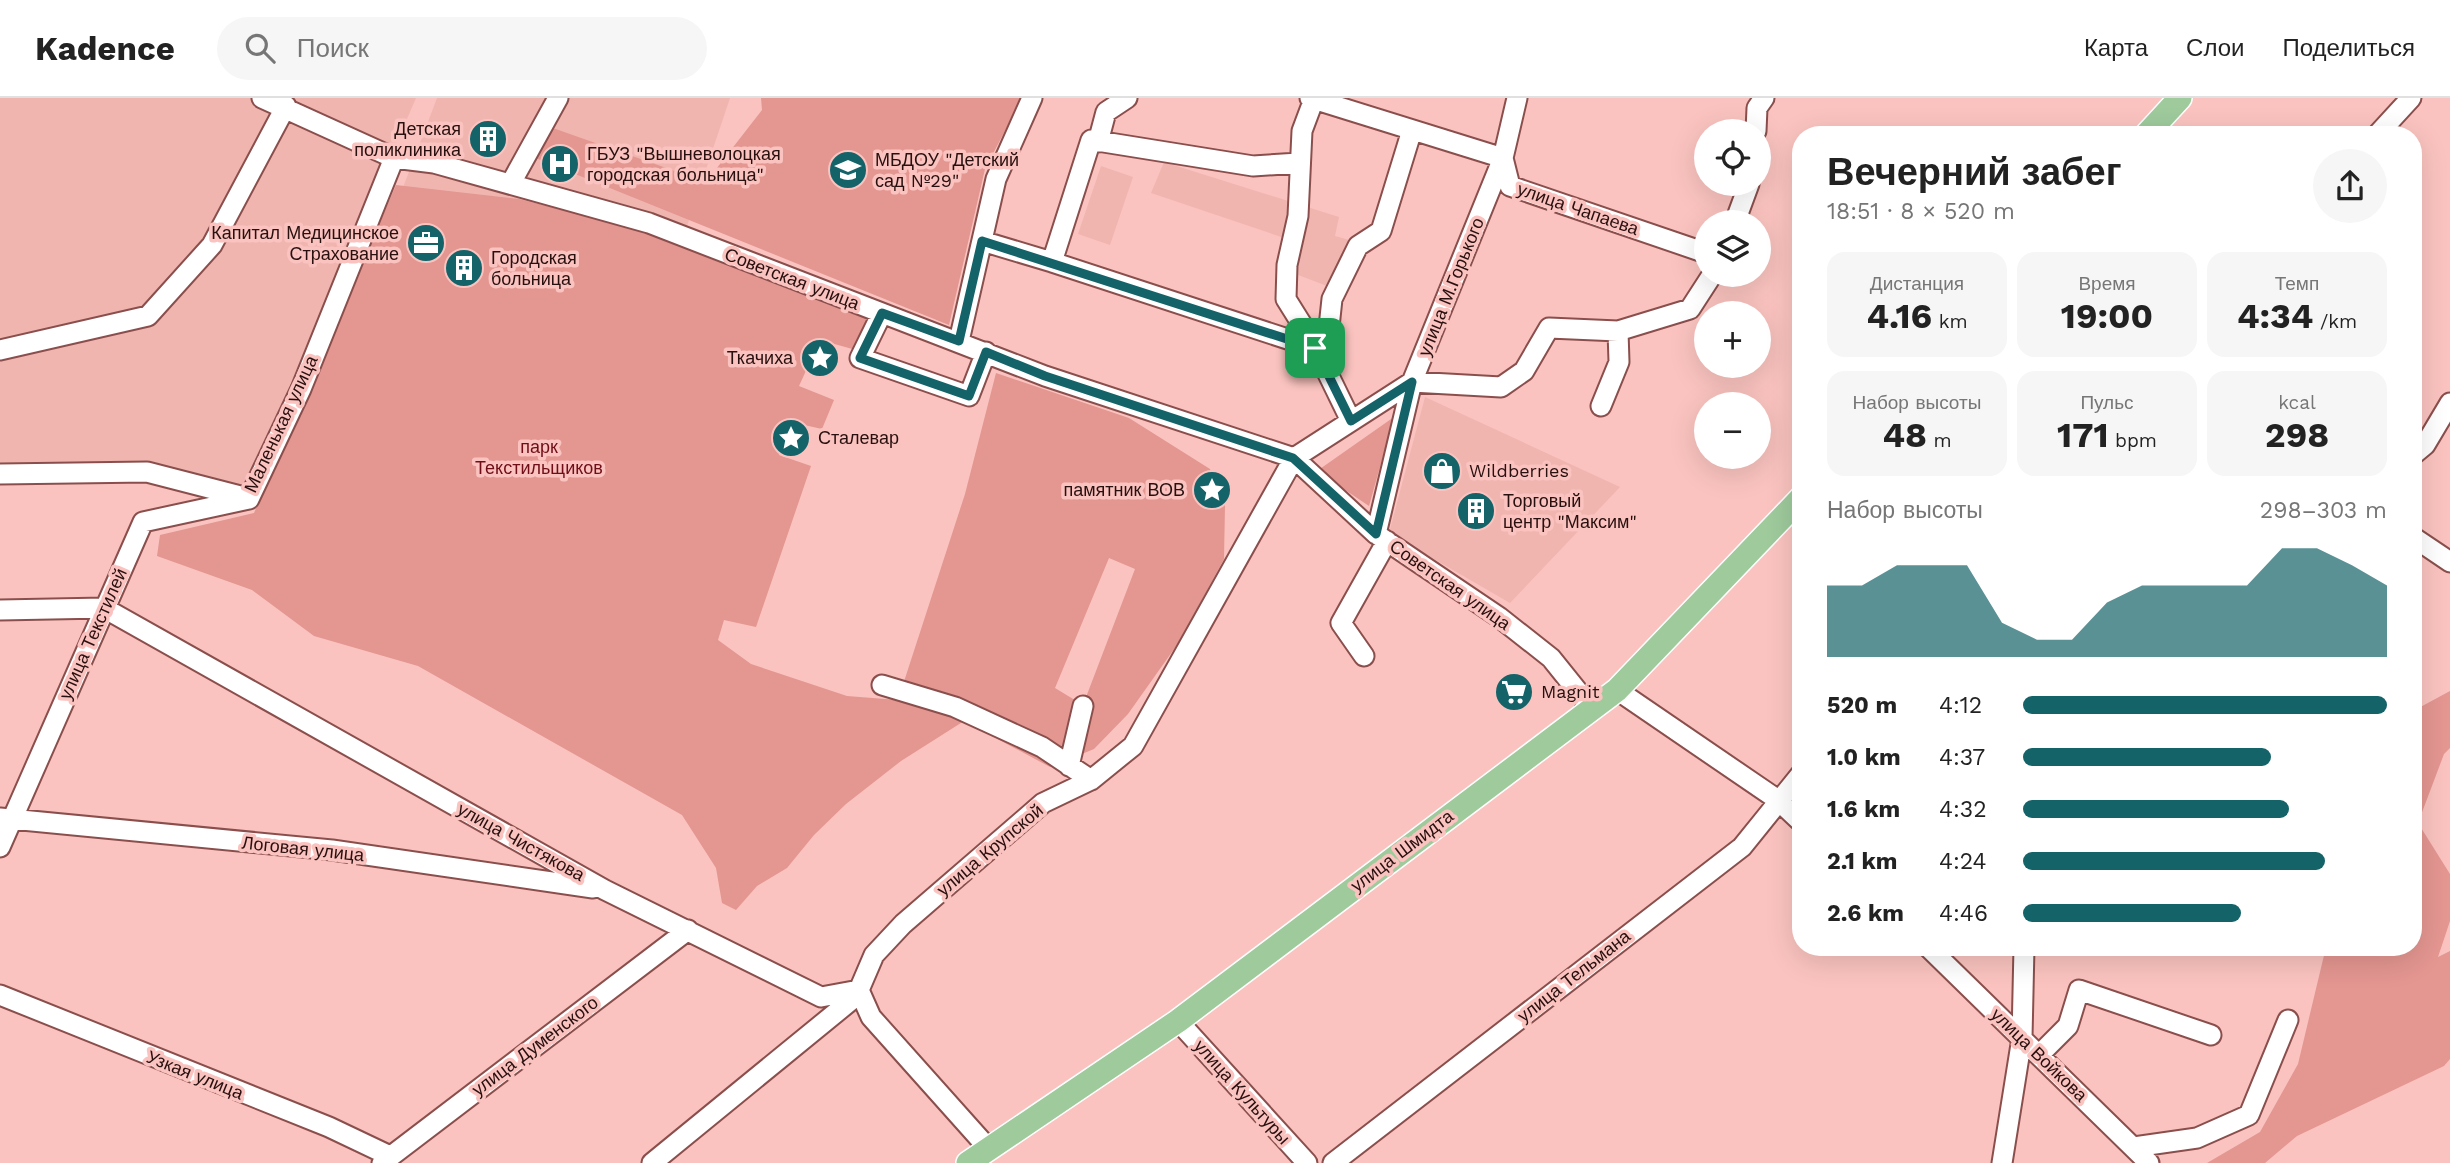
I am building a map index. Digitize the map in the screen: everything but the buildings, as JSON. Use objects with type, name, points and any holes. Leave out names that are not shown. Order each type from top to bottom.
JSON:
[{"type":"main road","points":[[2154,126],[2180,98]]},
{"type":"main road","name":"улица Шмидта","points":[[968,1163],[1178,1021],[1617,690],[1792,507]]},
{"type":"street","name":"Советская улица","points":[[262,98],[353,136],[394,158],[434,163],[649,223],[1045,376],[1293,458],[1382,537],[1499,617],[1551,658],[1592,709]]},
{"type":"street","points":[[511,183],[558,98]]},
{"type":"street","points":[[959,341],[996,179],[1032,98]]},
{"type":"street","points":[[1098,142],[1105,112],[1127,98]]},
{"type":"street","name":"улица М.Горького","points":[[1363,656],[1340,623],[1382,537],[1412,382],[1503,158],[1517,98]]},
{"type":"street","points":[[1757,119],[1757,108],[1764,98]]},
{"type":"street","points":[[2385,126],[2411,98]]},
{"type":"street","points":[[1351,421],[1315,348],[1286,299],[1287,265],[1298,216],[1302,131],[1312,99],[1503,158]]},
{"type":"street","points":[[0,350],[148,316],[212,245],[285,106]]},
{"type":"street","points":[[1315,348],[1329,327],[1332,299],[1357,246],[1381,231],[1412,130]]},
{"type":"street","points":[[1052,262],[1091,140],[1253,166],[1299,163]]},
{"type":"street","name":"Маленькая улица","points":[[0,474],[146,472],[249,499],[301,389],[394,158]]},
{"type":"street","name":"улица Чапаева","points":[[1503,158],[1510,186],[1694,249]]},
{"type":"street","points":[[982,241],[1315,348]]},
{"type":"street","points":[[1293,458],[1412,382],[1501,387],[1524,371],[1549,328],[1618,331],[1690,309],[1704,287]]},
{"type":"street","points":[[882,313],[860,358],[969,396],[986,352]]},
{"type":"street","points":[[1601,406],[1619,362],[1618,331]]},
{"type":"street","points":[[2422,448],[2450,403]]},
{"type":"street","name":"улица Крупской","points":[[652,1163],[849,1002],[859,990],[874,955],[903,924],[1043,803],[1091,780],[1133,746],[1293,458]]},
{"type":"street","name":"улица Текстилей","points":[[0,846],[6,818],[143,522],[249,499]]},
{"type":"street","points":[[2422,543],[2450,562]]},
{"type":"street","points":[[0,610],[104,608]]},
{"type":"street","name":"улица Чистякова","points":[[104,608],[605,890],[821,997],[859,990]]},
{"type":"street","points":[[882,685],[955,707],[1042,747],[1091,780]]},
{"type":"street","points":[[1617,690],[1777,800],[1792,814]]},
{"type":"street","points":[[1069,766],[1083,706]]},
{"type":"street","name":"улица Тельмана","points":[[1333,1163],[1742,847],[1792,784]]},
{"type":"street","name":"Логовая улица","points":[[6,818],[332,850],[605,890]]},
{"type":"street","name":"улица Думенского","points":[[386,1160],[688,930]]},
{"type":"street","name":"улица Войкова","points":[[1937,956],[2149,1163]]},
{"type":"street","points":[[2002,1163],[2022,1038],[2024,956]]},
{"type":"street","points":[[859,990],[871,1017],[988,1148]]},
{"type":"street","points":[[2039,1055],[2068,1026],[2079,990],[2211,1035]]},
{"type":"street","name":"Узкая улица","points":[[0,995],[329,1127],[386,1160]]},
{"type":"street","points":[[2134,1147],[2197,1138],[2249,1115],[2288,1020]]},
{"type":"street","name":"улица Культуры","points":[[1178,1021],[1307,1163]]},
{"type":"shaded area","points":[[0,98],[416,98],[247,494],[147,467],[0,471]]},
{"type":"shaded area","name":"ГБУЗ \"Вышневолоцкая городская больница\"","points":[[437,98],[730,98],[686,229],[364,290]]},
{"type":"shaded area","points":[[1164,162],[1339,217],[1335,236],[1353,241],[1335,289],[1293,273],[1302,244],[1151,193]]},
{"type":"shaded area","points":[[1101,166],[1133,177],[1110,245],[1078,234]]},
{"type":"shaded area","points":[[1425,397],[1620,487],[1510,603],[1389,533]]},
{"type":"green space","name":"МБДОУ \"Детский сад №29\"","points":[[761,98],[1022,98],[985,169],[949,325],[533,157],[550,127],[706,182],[762,110]]},
{"type":"green space","name":"парк Текстильщиков","points":[[396,185],[519,199],[642,230],[869,317],[856,350],[820,340],[799,386],[834,400],[822,429],[791,422],[779,455],[811,466],[756,627],[724,620],[718,640],[751,664],[847,696],[898,700],[965,494],[996,373],[1129,418],[1210,469],[1225,505],[1224,559],[1179,642],[1128,714],[1094,749],[1050,767],[964,721],[901,761],[846,804],[814,835],[787,868],[757,886],[736,910],[722,903],[716,868],[682,815],[418,666],[314,636],[252,590],[157,556],[160,535],[254,513]],"holes":[[[1109,558],[1135,569],[1083,705],[1055,688]]]},
{"type":"green space","points":[[1394,417],[1369,506],[1317,471]]},
{"type":"green space","points":[[2450,691],[2450,748],[2444,754],[2422,812],[2422,706]]},
{"type":"green space","points":[[2422,829],[2450,874],[2450,921],[2438,957],[2450,951],[2450,1059],[2444,1066],[2297,1136],[2265,1163],[2207,1163],[2260,1132],[2298,1064],[2324,956],[2422,956]]},
{"type":"place","name":"Детская поликлиника","points":[[488,139]]},
{"type":"place","name":"ГБУЗ \"Вышневолоцкая городская больница\"","points":[[560,164]]},
{"type":"place","name":"МБДОУ \"Детский сад №29\"","points":[[848,170]]},
{"type":"place","name":"Капитал Медицинское Страхование","points":[[426,243]]},
{"type":"place","name":"Городская больница","points":[[464,268]]},
{"type":"place","name":"Ткачиха","points":[[820,358]]},
{"type":"place","name":"Сталевар","points":[[791,438]]},
{"type":"place","name":"Wildberries","points":[[1442,471]]},
{"type":"place","name":"памятник ВОВ","points":[[1212,490]]},
{"type":"place","name":"Торговый центр \"Максим\"","points":[[1476,511]]},
{"type":"place","name":"Magnit","points":[[1514,692]]},
{"type":"route","points":[[982,241],[1315,348],[1351,421],[1412,382],[1376,534],[1293,458],[1045,376],[986,352],[969,396],[860,358],[882,313],[959,341],[982,241]]}]
